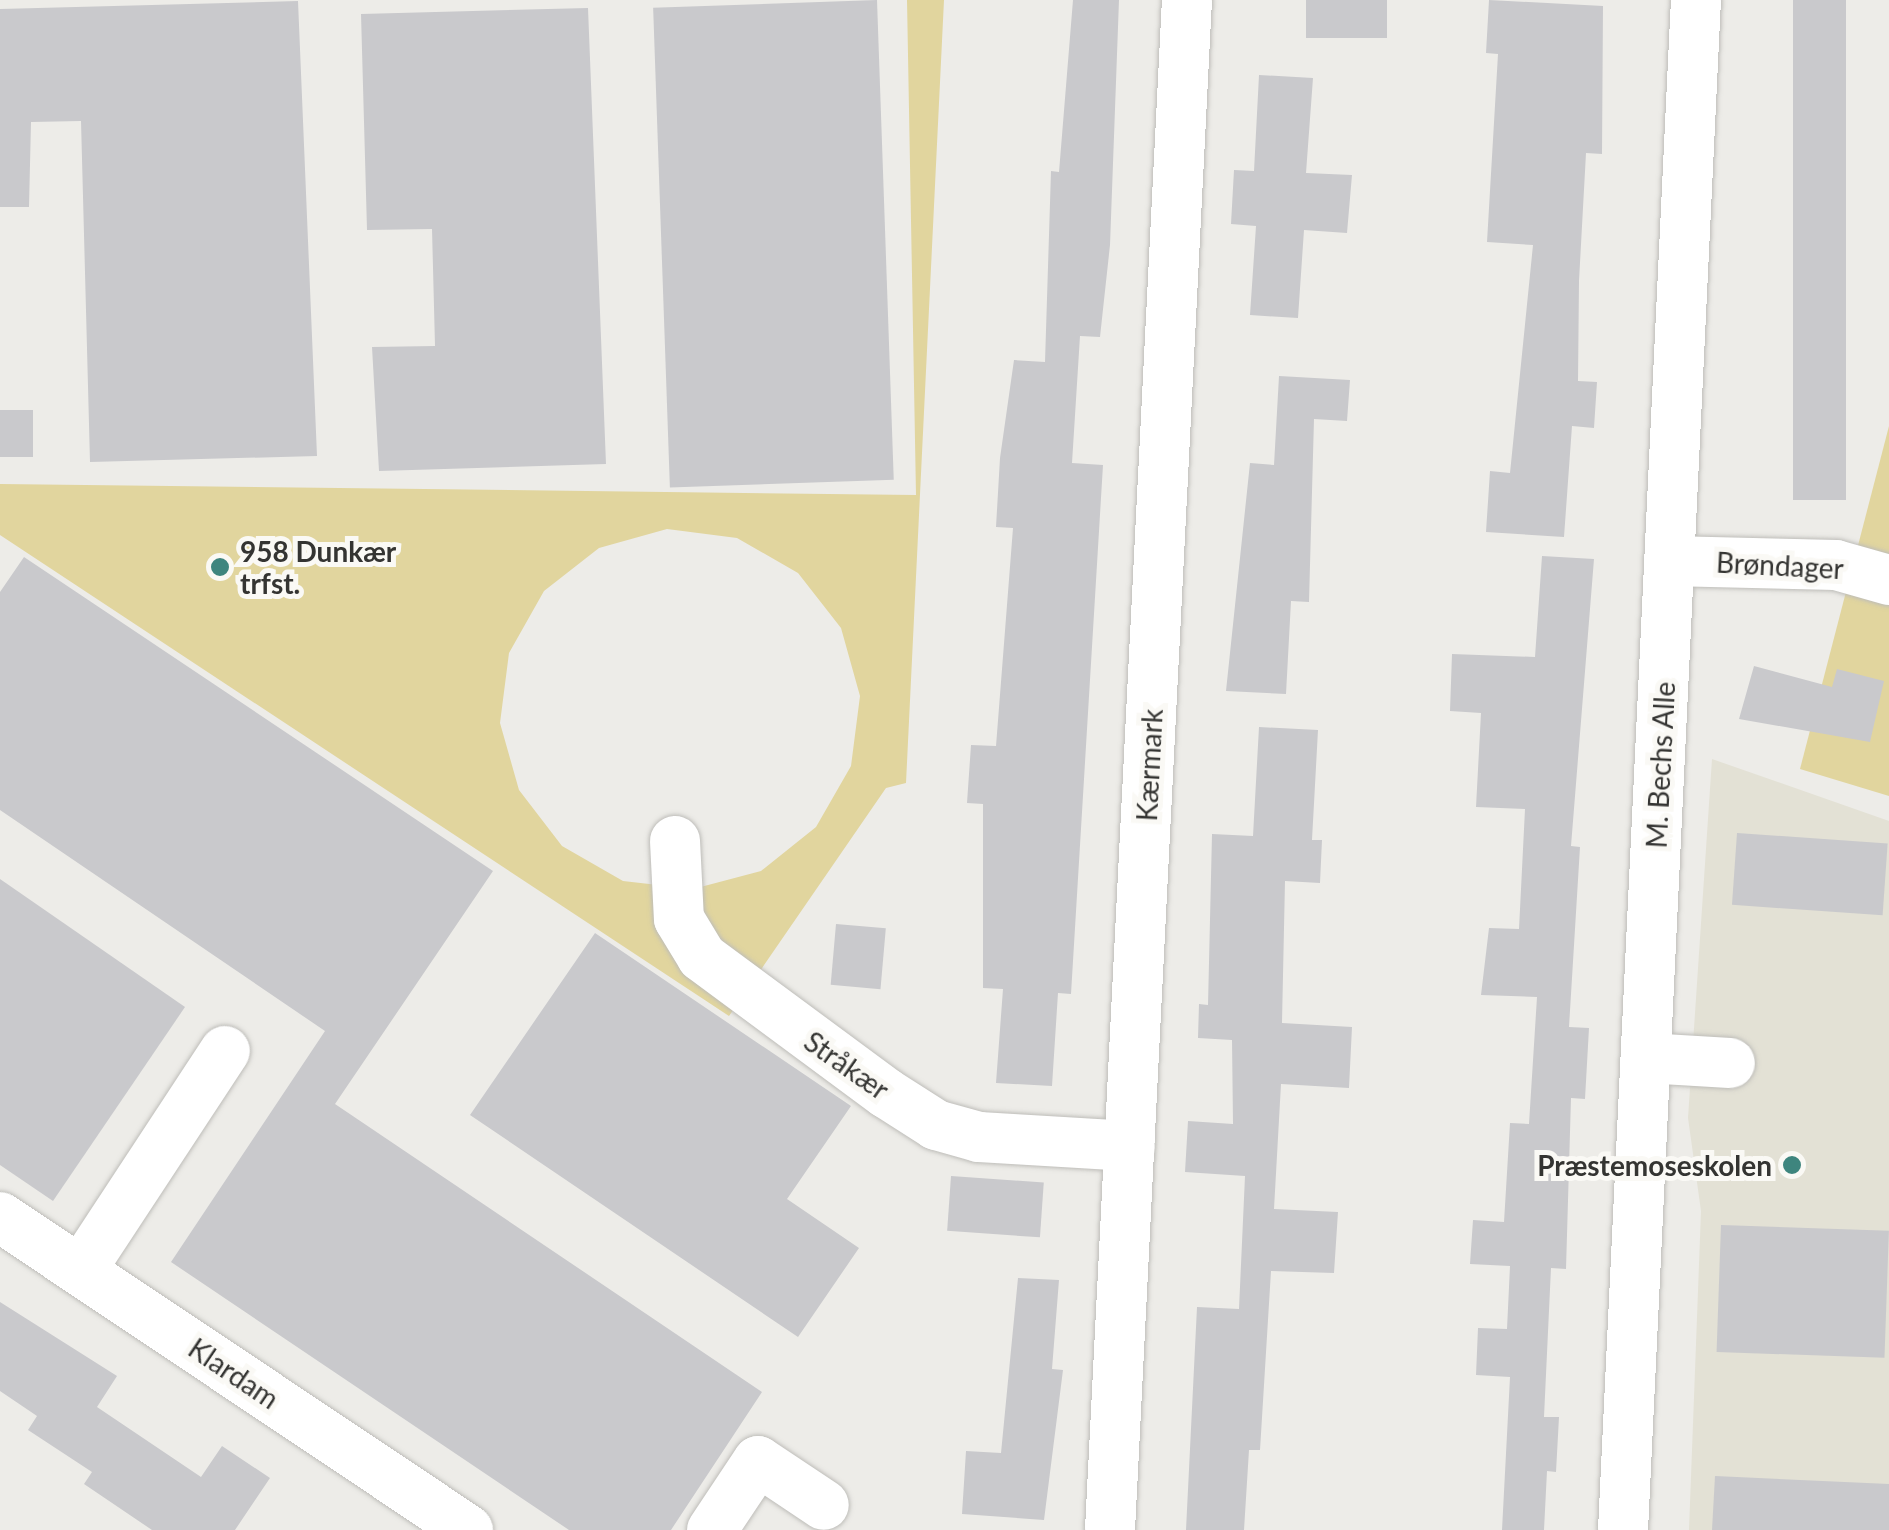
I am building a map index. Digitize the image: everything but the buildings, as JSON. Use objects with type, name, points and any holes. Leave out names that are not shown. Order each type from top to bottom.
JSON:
[{"type":"street","name":"Kærmark","points":[[1110,1530],[1187,0]]},
{"type":"street","name":"M. Bechs Alle","points":[[1623,1530],[1696,0]]},
{"type":"street","name":"Brøndager","points":[[1670,560],[1836,565],[1889,580]]},
{"type":"street","name":"Stråkær","points":[[675,841],[679,919],[702,957],[886,1093],[936,1125],[980,1137],[1130,1146]]},
{"type":"street","points":[[81,1270],[225,1052]]},
{"type":"street","points":[[1646,1058],[1730,1063]]},
{"type":"street","name":"Klardam","points":[[0,1217],[468,1530]]},
{"type":"street","points":[[712,1530],[758,1461],[824,1505]]},
{"type":"shaded area","points":[[907,0],[944,0],[906,783],[886,788],[729,1016],[0,535],[0,484],[916,495]],"holes":[[[667,529],[737,538],[798,573],[841,628],[860,696],[851,766],[816,827],[761,871],[693,889],[623,881],[562,846],[519,790],[500,723],[509,653],[544,591],[599,548]]]},
{"type":"shaded area","points":[[1889,426],[1889,796],[1800,769]]},
{"type":"shaded area","name":"Præstemoseskolen","points":[[1712,759],[1889,821],[1889,1530],[1689,1530],[1701,1211],[1688,1118]]},
{"type":"place","name":"958 Dunkær trfst.","points":[[220,567]]},
{"type":"place","name":"Præstemoseskolen","points":[[1792,1165]]}]
